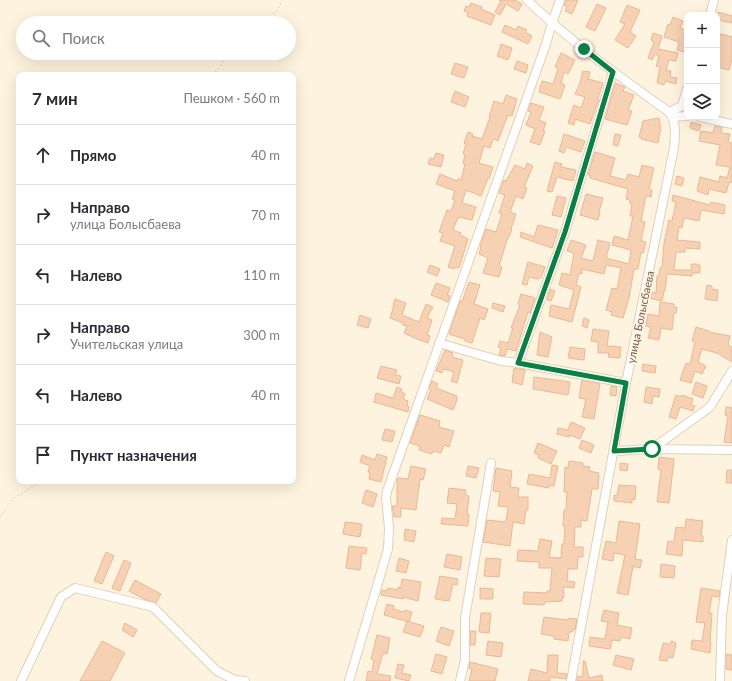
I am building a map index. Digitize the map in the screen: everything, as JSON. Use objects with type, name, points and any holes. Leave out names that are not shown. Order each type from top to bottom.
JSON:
[{"type":"street","points":[[527,0],[552,23],[613,72],[671,114],[684,116]]},
{"type":"street","points":[[349,681],[388,549],[389,528],[386,497],[387,491],[544,51],[560,0]]},
{"type":"street","points":[[711,12],[714,0]]},
{"type":"street","points":[[518,363],[565,232],[613,72]]},
{"type":"street","points":[[671,114],[682,106],[684,99]]},
{"type":"street","name":"улица Болысбаева","points":[[571,681],[626,383],[674,148],[675,132],[671,114]]},
{"type":"street","points":[[714,120],[732,124]]},
{"type":"street","points":[[439,343],[500,361],[626,383]]},
{"type":"street","points":[[652,449],[710,407],[732,371]]},
{"type":"street","points":[[614,451],[652,449],[732,450]]},
{"type":"street","points":[[460,681],[465,660],[465,618],[490,463]]},
{"type":"street","points":[[720,681],[722,615],[732,540]]},
{"type":"street","points":[[21,681],[61,597],[74,588],[153,607],[217,671],[234,680],[245,681]]},
{"type":"path","points":[[272,16],[279,7],[282,0]]},
{"type":"path","points":[[215,72],[225,60]]},
{"type":"path","points":[[0,517],[14,498],[38,484]]},
{"type":"building","points":[[499,0],[515,0],[522,4],[518,11],[506,4],[500,15],[495,12],[501,1]]},
{"type":"building","points":[[566,0],[578,0],[572,14],[565,11],[567,7],[564,5]]},
{"type":"building","points":[[471,3],[482,7],[481,9],[495,15],[491,25],[467,16],[468,12],[464,11],[466,6],[469,7]]},
{"type":"building","points":[[597,4],[606,8],[595,31],[586,27]]},
{"type":"building","points":[[627,5],[640,10],[630,32],[636,36],[628,48],[615,40],[625,24],[620,22]]},
{"type":"building","points":[[720,13],[732,16],[732,23],[720,21]]},
{"type":"building","points":[[673,17],[683,21],[680,28],[684,30],[684,52],[677,50],[679,42],[664,37],[668,24],[670,25]]},
{"type":"building","points":[[505,25],[516,30],[518,26],[527,30],[525,32],[532,36],[528,44],[502,32]]},
{"type":"building","points":[[653,33],[662,36],[658,49],[678,53],[676,61],[669,60],[666,70],[671,71],[670,77],[677,78],[676,84],[665,81],[664,85],[657,83],[660,67],[656,66],[659,56],[655,54],[652,60],[648,58],[654,42],[651,40]]},
{"type":"building","points":[[720,34],[732,37],[732,59],[729,70],[720,68]]},
{"type":"building","points":[[501,44],[512,48],[508,60],[497,56]]},
{"type":"building","points":[[561,53],[575,60],[568,74],[564,72],[561,83],[565,85],[560,99],[539,92],[542,81],[553,84],[558,69],[555,67]]},
{"type":"building","points":[[517,61],[528,65],[526,73],[514,69]]},
{"type":"building","points":[[455,63],[468,67],[464,78],[451,74]]},
{"type":"building","points":[[583,71],[590,72],[588,79],[603,83],[590,124],[575,119],[574,125],[568,123],[574,105],[581,108],[585,97],[575,94]]},
{"type":"building","points":[[615,83],[625,87],[623,91],[634,95],[628,110],[632,111],[627,125],[605,119]]},
{"type":"building","points":[[455,91],[469,97],[465,107],[451,102]]},
{"type":"building","points":[[506,95],[517,99],[512,116],[508,115],[498,141],[493,139],[490,148],[484,146],[479,163],[493,167],[489,179],[488,178],[481,196],[466,190],[462,203],[476,207],[472,220],[458,217],[453,230],[461,233],[460,235],[468,239],[459,268],[455,267],[454,269],[448,267],[455,246],[440,241],[443,233],[439,232],[447,210],[451,211],[455,200],[452,199],[455,191],[436,184],[440,174],[457,181],[458,179],[461,180],[465,164],[463,163],[465,155],[463,154],[466,144],[464,143],[468,132],[473,134],[472,136],[482,139],[494,101],[503,104]]},
{"type":"building","points":[[531,103],[544,107],[539,120],[546,123],[540,145],[530,142],[535,129],[526,125],[531,112],[528,111]]},
{"type":"building","points":[[659,118],[661,132],[658,143],[641,139],[642,138],[639,137],[643,121]]},
{"type":"building","points":[[691,122],[701,125],[699,131],[690,128]]},
{"type":"building","points":[[715,126],[722,127],[721,133],[730,134],[728,142],[732,143],[732,183],[729,182],[726,193],[709,189],[708,195],[697,191],[700,177],[719,182],[720,176],[727,178],[730,167],[716,165],[720,145],[699,141],[701,131],[713,133]]},
{"type":"building","points":[[564,134],[585,141],[581,152],[566,147],[564,153],[559,151]]},
{"type":"building","points":[[615,134],[621,135],[618,146],[613,145]]},
{"type":"building","points":[[595,152],[615,158],[610,176],[626,180],[628,174],[639,177],[642,165],[654,168],[649,189],[652,190],[651,197],[646,196],[641,221],[645,222],[641,241],[646,242],[643,253],[641,252],[638,269],[634,269],[629,298],[623,318],[611,315],[612,312],[606,310],[612,288],[617,289],[621,268],[606,265],[604,274],[582,269],[582,274],[579,273],[576,285],[581,287],[572,322],[549,316],[551,305],[569,309],[574,290],[559,285],[562,273],[570,275],[574,253],[567,251],[571,240],[586,245],[581,258],[593,261],[598,240],[610,243],[606,258],[629,264],[631,250],[612,245],[614,236],[628,240],[633,216],[630,216],[632,204],[630,204],[630,200],[626,199],[628,189],[590,178],[590,175],[588,175]]},
{"type":"building","points":[[436,153],[444,155],[441,167],[428,164],[430,158],[434,159]]},
{"type":"building","points":[[555,162],[562,164],[561,167],[576,170],[573,181],[557,177],[552,192],[547,191]]},
{"type":"building","points":[[527,163],[533,166],[524,187],[527,188],[523,199],[516,196],[510,212],[516,214],[499,266],[502,267],[499,277],[483,273],[488,258],[479,254],[480,246],[486,229],[496,232],[502,214],[499,213],[505,195],[499,193],[504,180],[506,181],[515,165],[525,169]]},
{"type":"building","points":[[677,176],[684,178],[682,186],[675,184]]},
{"type":"building","points":[[586,194],[603,198],[598,220],[580,215]]},
{"type":"building","points":[[673,195],[710,205],[711,202],[725,205],[724,214],[701,210],[699,221],[684,218],[682,228],[679,227],[677,240],[700,242],[700,249],[685,248],[685,252],[676,252],[674,270],[692,270],[691,264],[697,264],[700,265],[700,273],[692,273],[692,276],[667,274],[662,301],[649,298],[650,292],[656,293],[657,276],[659,276],[660,268],[662,268],[664,243],[669,220],[672,221],[676,202],[672,201]]},
{"type":"building","points":[[557,196],[566,198],[561,217],[552,215]]},
{"type":"building","points":[[538,225],[558,230],[552,248],[520,237],[521,232],[534,237]]},
{"type":"building","points":[[528,262],[545,267],[541,278],[538,279],[529,277],[527,285],[522,284]]},
{"type":"building","points":[[430,265],[440,269],[437,276],[427,272]]},
{"type":"building","points":[[469,282],[480,285],[474,304],[488,309],[484,320],[480,318],[472,343],[449,334],[460,301],[462,302]]},
{"type":"building","points":[[436,283],[450,288],[447,295],[450,296],[448,302],[431,295]]},
{"type":"building","points":[[707,285],[712,286],[712,289],[718,290],[717,301],[705,299]]},
{"type":"building","points":[[550,289],[555,291],[551,301],[547,300]]},
{"type":"building","points":[[521,294],[535,298],[530,313],[528,312],[516,351],[507,349],[505,356],[499,355],[501,348],[498,347],[500,341],[508,343],[513,328],[511,328],[520,305],[518,304]]},
{"type":"building","points":[[395,299],[406,303],[402,315],[419,322],[426,304],[433,307],[427,318],[432,320],[427,335],[430,336],[428,343],[404,333],[407,326],[390,318]]},
{"type":"building","points":[[660,302],[674,304],[674,307],[677,307],[676,313],[674,313],[672,330],[661,328],[659,340],[648,338],[651,327],[646,326],[648,314],[659,316]]},
{"type":"building","points":[[493,303],[505,306],[503,312],[492,308]]},
{"type":"building","points":[[360,315],[371,319],[368,328],[357,325]]},
{"type":"building","points":[[584,318],[589,320],[587,328],[582,326]]},
{"type":"building","points":[[696,327],[709,332],[730,336],[728,345],[732,347],[732,362],[717,353],[702,349],[698,362],[706,366],[702,374],[695,371],[691,383],[680,380],[686,363],[690,364],[695,342],[692,341]]},
{"type":"building","points":[[593,329],[609,331],[607,346],[621,347],[620,358],[608,357],[609,353],[598,353],[598,342],[591,341]]},
{"type":"building","points":[[540,332],[552,337],[548,357],[537,355]]},
{"type":"building","points":[[570,347],[585,349],[584,360],[568,358]]},
{"type":"building","points":[[445,350],[453,353],[452,357],[463,360],[457,383],[451,381],[454,372],[443,369],[442,373],[436,371]]},
{"type":"building","points":[[643,364],[656,366],[655,373],[642,371]]},
{"type":"building","points":[[381,366],[397,370],[395,375],[401,376],[399,384],[377,378]]},
{"type":"building","points":[[514,368],[525,370],[522,385],[512,382]]},
{"type":"building","points":[[534,377],[570,382],[568,395],[533,389]]},
{"type":"building","points":[[582,380],[600,384],[594,419],[582,417],[586,399],[579,398]]},
{"type":"building","points":[[432,381],[438,384],[436,388],[457,396],[453,410],[427,399]]},
{"type":"building","points":[[696,382],[707,386],[703,398],[692,394]]},
{"type":"building","points":[[611,386],[617,387],[616,396],[610,395]]},
{"type":"building","points":[[397,387],[402,389],[401,392],[405,394],[403,399],[408,401],[408,412],[374,402],[376,393],[393,398]]},
{"type":"building","points":[[646,387],[660,389],[659,397],[653,396],[652,404],[644,402]]},
{"type":"building","points":[[676,395],[681,397],[682,395],[693,399],[691,405],[695,406],[693,411],[680,407],[676,419],[669,417]]},
{"type":"building","points":[[726,407],[732,408],[732,443],[724,442],[728,416],[725,415]]},
{"type":"building","points":[[420,415],[440,421],[439,427],[454,431],[449,447],[444,445],[441,453],[433,451],[432,454],[419,450],[420,446],[410,443]]},
{"type":"building","points":[[571,422],[585,428],[580,439],[569,435],[569,437],[557,434],[558,428],[568,430]]},
{"type":"building","points":[[385,429],[395,431],[392,442],[382,440]]},
{"type":"building","points":[[582,440],[594,445],[591,453],[579,448]]},
{"type":"building","points":[[538,443],[557,451],[551,464],[538,458],[539,455],[534,453]]},
{"type":"building","points":[[377,454],[387,457],[381,482],[369,479],[370,472],[368,472],[370,466],[360,462],[362,455],[375,460]]},
{"type":"building","points":[[659,457],[674,459],[669,503],[657,502],[661,470],[658,469]]},
{"type":"building","points":[[569,461],[583,463],[583,466],[590,467],[589,471],[599,473],[598,489],[592,489],[587,521],[581,520],[581,527],[575,527],[574,547],[583,547],[583,557],[578,557],[577,569],[568,569],[567,581],[575,582],[574,588],[563,587],[564,598],[562,598],[562,601],[545,602],[544,605],[523,604],[524,592],[547,593],[547,591],[550,591],[552,568],[539,568],[539,562],[517,561],[518,550],[538,551],[540,539],[552,541],[549,557],[561,558],[562,544],[564,544],[565,526],[563,526],[567,492],[564,492],[565,467],[568,468]]},
{"type":"building","points":[[620,463],[628,464],[627,471],[620,470]]},
{"type":"building","points":[[552,465],[558,466],[554,486],[549,485],[549,488],[527,484],[529,474],[550,478]]},
{"type":"building","points":[[411,466],[426,469],[423,480],[420,479],[416,510],[401,508],[401,517],[394,517],[392,506],[397,506],[397,480],[398,478],[408,479]]},
{"type":"building","points":[[468,466],[479,468],[476,478],[466,476]]},
{"type":"building","points":[[496,468],[512,471],[510,487],[519,488],[518,497],[528,497],[528,510],[526,510],[524,524],[513,522],[510,546],[483,542],[487,520],[506,522],[508,507],[498,506],[500,492],[493,491]]},
{"type":"building","points":[[727,470],[732,470],[732,483],[726,483]]},
{"type":"building","points":[[619,485],[636,486],[635,500],[632,499],[632,503],[614,501],[614,495],[617,496]]},
{"type":"building","points":[[449,488],[466,490],[465,495],[469,496],[467,514],[469,514],[468,526],[441,524],[442,518],[455,519],[457,504],[447,503]]},
{"type":"building","points":[[366,490],[377,494],[373,507],[362,503]]},
{"type":"building","points":[[686,519],[703,521],[701,535],[703,536],[703,542],[683,540],[682,556],[666,554],[668,541],[674,542],[676,527],[685,528]]},
{"type":"building","points":[[619,521],[640,524],[635,559],[642,560],[640,568],[633,566],[628,595],[617,593],[625,555],[614,553],[613,561],[602,559],[606,541],[616,543]]},
{"type":"building","points":[[345,522],[362,524],[360,537],[343,534]]},
{"type":"building","points":[[405,529],[416,531],[414,542],[404,540]]},
{"type":"building","points":[[349,546],[367,548],[366,554],[362,553],[360,570],[346,568]]},
{"type":"building","points":[[106,552],[114,556],[102,584],[94,581]]},
{"type":"building","points":[[447,554],[462,557],[460,570],[444,567]]},
{"type":"building","points":[[399,558],[409,561],[406,573],[396,571]]},
{"type":"building","points":[[486,558],[501,559],[499,577],[484,576]]},
{"type":"building","points":[[124,560],[131,563],[120,591],[112,588]]},
{"type":"building","points":[[661,564],[675,566],[674,578],[660,577]]},
{"type":"building","points":[[440,576],[458,579],[457,585],[453,584],[449,601],[435,599]]},
{"type":"building","points":[[402,579],[421,582],[418,601],[403,597],[403,599],[381,595],[382,590],[387,591],[388,588],[398,590],[398,587],[401,588]]},
{"type":"building","points":[[135,580],[161,594],[156,603],[144,599],[129,591]]},
{"type":"building","points":[[480,588],[493,589],[493,599],[480,599]]},
{"type":"building","points":[[701,588],[720,591],[719,597],[712,596],[709,613],[712,613],[710,653],[691,649],[692,640],[702,641],[705,623],[696,622]]},
{"type":"building","points":[[387,604],[394,606],[393,609],[404,612],[405,610],[412,612],[409,622],[384,615]]},
{"type":"building","points":[[604,610],[619,613],[617,625],[632,628],[630,639],[621,637],[620,641],[612,640],[610,649],[589,646],[590,637],[605,639],[608,622],[601,621]]},
{"type":"building","points":[[481,613],[491,613],[489,633],[479,632]]},
{"type":"building","points":[[544,617],[568,620],[569,618],[577,619],[575,630],[573,629],[572,632],[569,632],[568,641],[554,639],[554,636],[541,634]]},
{"type":"building","points":[[407,621],[424,626],[420,637],[403,632]]},
{"type":"building","points":[[125,623],[137,630],[133,637],[122,630]]},
{"type":"building","points":[[441,627],[454,631],[449,646],[436,641]]},
{"type":"building","points":[[470,631],[476,631],[475,645],[470,645]]},
{"type":"building","points":[[377,635],[390,638],[387,654],[383,653],[377,674],[391,676],[390,681],[366,681],[368,671],[372,672],[374,660],[371,659]]},
{"type":"building","points":[[102,641],[125,653],[110,681],[80,681]]},
{"type":"building","points":[[488,641],[503,643],[501,657],[486,655]]},
{"type":"building","points":[[671,641],[676,643],[673,658],[668,657],[667,661],[659,660],[663,643],[670,644]]},
{"type":"building","points":[[436,654],[447,657],[442,674],[431,671]]},
{"type":"building","points":[[726,654],[732,655],[732,670],[726,669]]},
{"type":"building","points":[[548,655],[558,655],[557,673],[567,674],[566,679],[550,677],[550,681],[528,681],[531,669],[547,673]]},
{"type":"building","points":[[616,655],[634,659],[631,670],[613,665]]},
{"type":"building","points":[[583,661],[585,661],[589,678],[602,675],[603,681],[577,681],[577,677],[583,676]]},
{"type":"building","points":[[470,662],[498,669],[495,681],[469,681],[472,669],[469,669]]},
{"type":"building","points":[[398,664],[404,665],[402,673],[411,675],[409,681],[395,678]]},
{"type":"route","points":[[584,49],[613,72],[565,232],[518,363],[626,383],[614,451],[652,449]]}]
